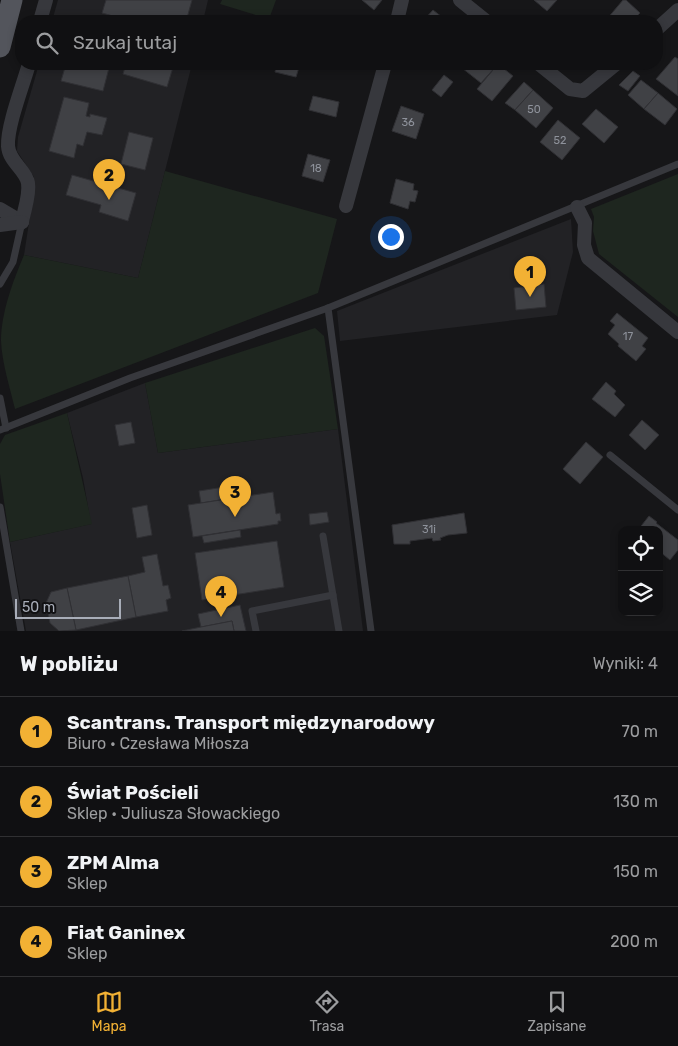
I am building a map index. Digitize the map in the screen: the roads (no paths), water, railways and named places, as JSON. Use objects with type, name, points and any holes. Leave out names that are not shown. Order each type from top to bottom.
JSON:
[{"type":"main road","points":[[0,47],[12,0]]},
{"type":"street","points":[[42,15],[46,0]]},
{"type":"street","points":[[398,15],[402,0]]},
{"type":"street","points":[[460,0],[479,15]]},
{"type":"street","points":[[663,24],[678,10]]},
{"type":"street","points":[[22,222],[28,184],[26,177],[17,167],[8,148],[9,134],[27,70]]},
{"type":"street","points":[[346,206],[383,70]]},
{"type":"street","points":[[546,70],[570,89],[583,91],[609,70]]},
{"type":"street","points":[[576,207],[585,223],[584,245],[588,258],[678,332]]},
{"type":"street","points":[[0,209],[22,222]]},
{"type":"street","points":[[0,224],[22,222]]},
{"type":"lane","points":[[0,398],[3,429],[130,378],[328,308],[678,164]]},
{"type":"lane","points":[[0,284],[13,262],[22,222]]},
{"type":"lane","points":[[328,308],[371,631]]},
{"type":"lane","points":[[610,455],[678,510]]},
{"type":"lane","points":[[0,507],[21,631]]},
{"type":"lane","points":[[323,536],[339,631]]},
{"type":"lane","points":[[256,631],[252,611],[333,595]]},
{"type":"place","name":"Świat Pościeli","points":[[109,200]]},
{"type":"place","name":"Scantrans. Transport międzynarodowy","points":[[530,297]]},
{"type":"place","name":"ZPM Alma","points":[[235,517]]},
{"type":"place","name":"Fiat Ganinex","points":[[221,617]]}]
